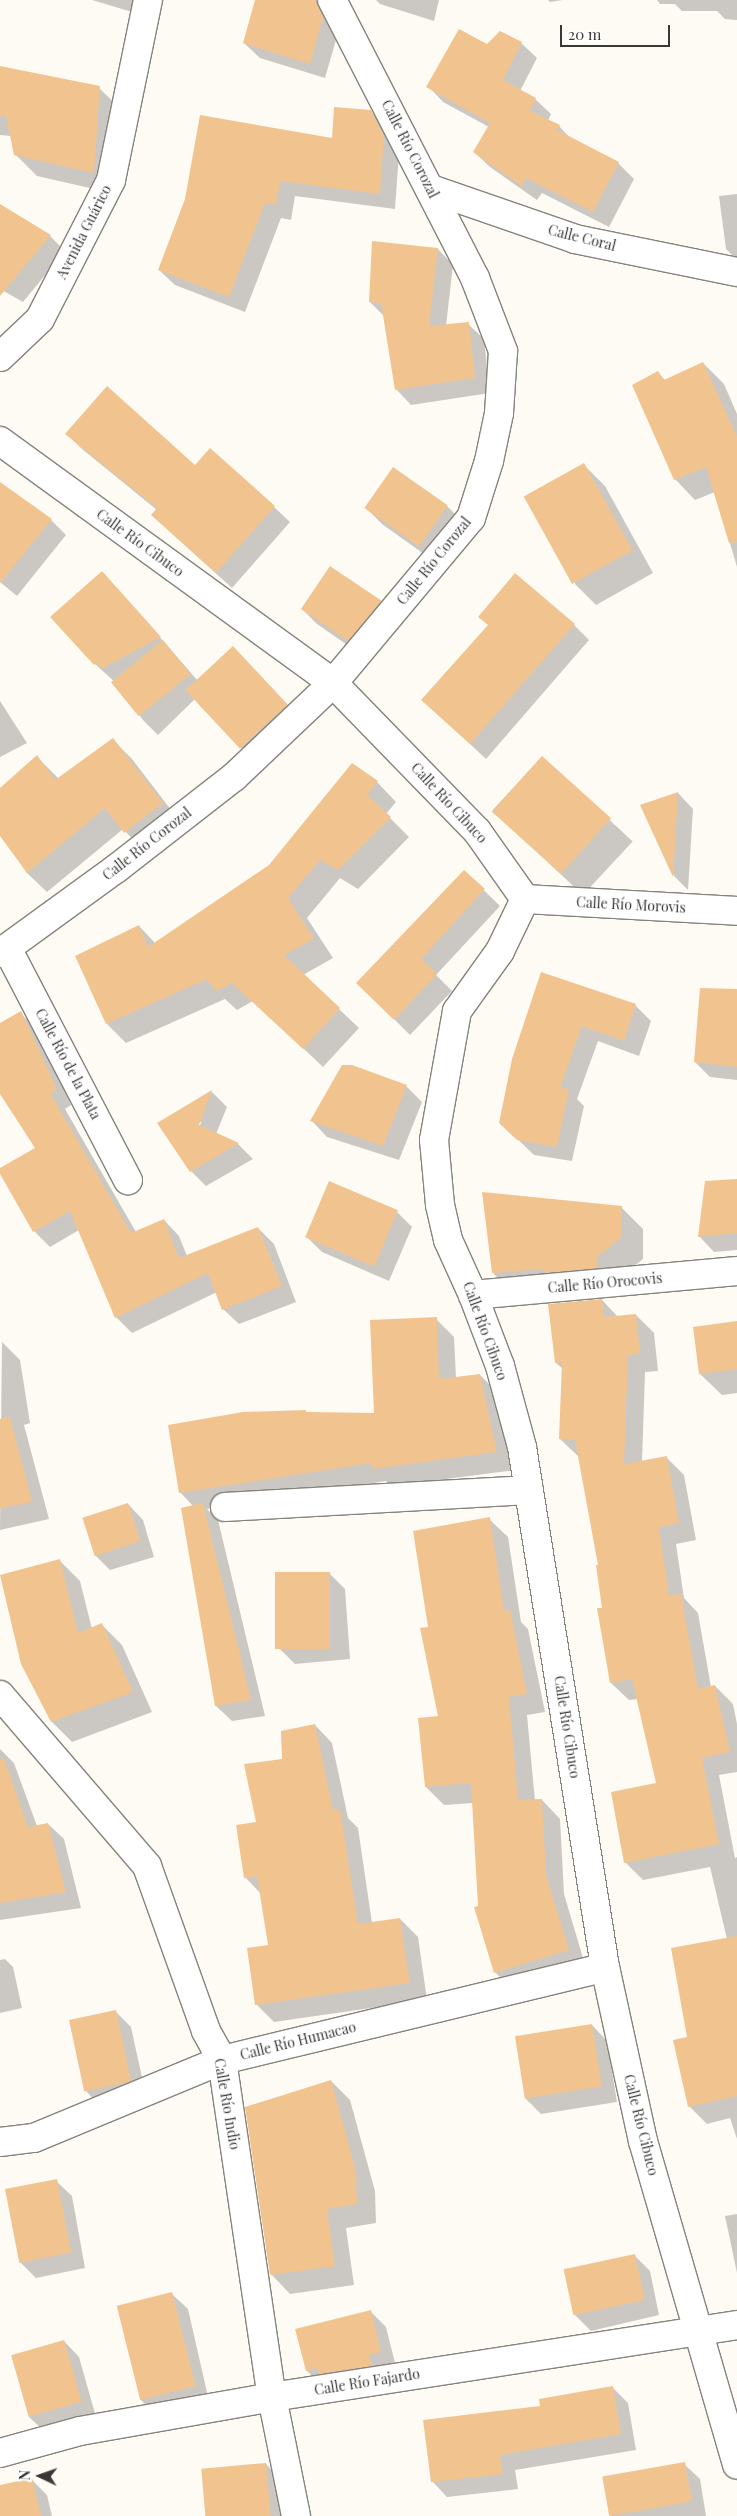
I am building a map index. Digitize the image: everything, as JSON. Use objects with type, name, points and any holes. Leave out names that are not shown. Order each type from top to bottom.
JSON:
[{"type":"street","name":"Avenida Guárico","points":[[0,357],[40,319],[111,180],[148,0]]},
{"type":"street","name":"Calle Río Corozal","points":[[4,951],[117,868],[234,777],[333,683],[470,518],[490,461],[499,413],[502,351],[475,278],[431,189],[332,0]]},
{"type":"street","name":"Calle Coral","points":[[431,189],[575,239],[737,272]]},
{"type":"street","name":"Calle Río Cibuco","points":[[0,441],[333,683],[477,830],[525,899],[500,952],[457,1010],[434,1140],[440,1205],[448,1240],[473,1295],[505,1384],[522,1447],[605,1967],[643,2141],[737,2465]]},
{"type":"street","name":"Calle Río Morovis","points":[[525,899],[737,911]]},
{"type":"street","name":"Calle Río de la Plata","points":[[4,951],[128,1180]]},
{"type":"street","name":"Calle Río Orocovis","points":[[473,1295],[737,1271]]},
{"type":"street","points":[[225,1507],[529,1490]]},
{"type":"street","name":"Calle Río Indio","points":[[0,1695],[147,1866],[206,2031],[222,2060],[272,2397],[296,2516]]},
{"type":"street","name":"Calle Río Humacao","points":[[0,2142],[34,2138],[222,2060],[605,1967]]},
{"type":"street","name":"Calle Río Fajardo","points":[[0,2453],[80,2431],[272,2397],[737,2325]]},
{"type":"building","points":[[255,0],[316,0],[323,17],[310,64],[243,43]]},
{"type":"building","points":[[459,29],[487,44],[500,31],[522,42],[503,80],[536,98],[530,111],[560,125],[557,130],[619,162],[593,212],[526,178],[522,186],[473,152],[490,123],[426,87]]},
{"type":"building","points":[[0,66],[100,86],[94,173],[14,155],[6,116],[0,116]]},
{"type":"building","points":[[334,107],[371,110],[384,136],[380,194],[280,181],[276,205],[265,203],[229,297],[158,270],[185,199],[200,115],[332,138]]},
{"type":"building","points":[[0,204],[51,235],[0,296]]},
{"type":"building","points":[[372,241],[438,248],[429,326],[469,322],[475,378],[395,390],[381,303],[369,302]]},
{"type":"building","points":[[703,362],[737,437],[737,542],[729,543],[706,467],[674,480],[632,385],[658,371],[664,380]]},
{"type":"building","points":[[107,386],[195,465],[210,448],[275,506],[216,573],[151,515],[157,508],[65,434]]},
{"type":"building","points":[[584,463],[632,550],[572,584],[524,496]]},
{"type":"building","points":[[393,467],[448,505],[419,546],[364,508]]},
{"type":"building","points":[[0,482],[52,519],[0,583]]},
{"type":"building","points":[[330,566],[381,601],[352,644],[301,609]]},
{"type":"building","points":[[102,571],[161,637],[101,669],[96,663],[94,665],[50,617]]},
{"type":"building","points":[[515,573],[575,624],[470,744],[421,700],[488,625],[478,617]]},
{"type":"building","points":[[163,640],[191,674],[139,716],[111,682]]},
{"type":"building","points":[[233,646],[288,705],[240,749],[185,690]]},
{"type":"building","points":[[113,738],[163,803],[124,833],[105,808],[27,873],[0,836],[0,788],[37,755],[55,780]]},
{"type":"building","points":[[542,756],[611,818],[561,874],[492,812]]},
{"type":"building","points":[[352,763],[378,781],[367,795],[391,817],[338,870],[320,860],[288,898],[314,939],[284,955],[340,1008],[303,1049],[232,983],[216,991],[207,979],[106,1024],[75,956],[139,925],[148,947],[269,865]]},
{"type":"building","points":[[678,792],[673,877],[640,805]]},
{"type":"building","points":[[464,870],[485,889],[421,959],[437,974],[394,1020],[356,983]]},
{"type":"building","points":[[541,972],[636,1004],[624,1041],[582,1026],[560,1088],[569,1089],[557,1147],[517,1140],[499,1123],[512,1059]]},
{"type":"building","points":[[700,988],[737,989],[737,1067],[694,1062]]},
{"type":"building","points":[[21,1011],[57,1089],[50,1093],[131,1233],[164,1219],[179,1258],[258,1227],[282,1286],[222,1310],[208,1273],[115,1318],[70,1211],[33,1232],[0,1174],[0,1168],[35,1148],[0,1094],[0,1023]]},
{"type":"building","points":[[342,1065],[352,1065],[407,1085],[383,1146],[310,1121]]},
{"type":"building","points":[[212,1090],[199,1125],[239,1143],[190,1172],[157,1123]]},
{"type":"building","points":[[737,1179],[737,1233],[698,1237],[705,1181]]},
{"type":"building","points":[[329,1181],[398,1210],[374,1266],[305,1237]]},
{"type":"building","points":[[482,1192],[622,1206],[622,1237],[597,1257],[598,1268],[545,1273],[545,1269],[492,1273]]},
{"type":"building","points":[[602,1299],[604,1317],[636,1314],[640,1354],[628,1355],[624,1464],[667,1456],[679,1523],[659,1527],[669,1596],[681,1594],[698,1689],[715,1685],[730,1752],[702,1758],[719,1844],[624,1863],[611,1792],[656,1783],[632,1679],[610,1683],[597,1608],[602,1608],[596,1565],[598,1565],[575,1440],[559,1439],[562,1362],[555,1363],[548,1304]]},
{"type":"building","points":[[437,1317],[439,1379],[480,1374],[497,1452],[372,1469],[371,1463],[179,1493],[168,1425],[243,1412],[306,1410],[306,1412],[374,1413],[370,1320]]},
{"type":"building","points":[[737,1321],[737,1369],[699,1374],[693,1327]]},
{"type":"building","points":[[10,1417],[32,1502],[0,1508],[0,1419]]},
{"type":"building","points":[[128,1503],[140,1541],[95,1556],[82,1518]]},
{"type":"building","points":[[203,1503],[251,1700],[215,1706],[181,1508]]},
{"type":"building","points":[[490,1517],[504,1611],[510,1610],[527,1694],[509,1697],[518,1800],[542,1799],[546,1875],[569,1950],[494,1973],[474,1907],[478,1906],[471,1783],[425,1787],[418,1718],[438,1716],[420,1628],[428,1627],[413,1531]]},
{"type":"building","points":[[60,1559],[78,1633],[102,1623],[133,1692],[51,1722],[21,1664],[0,1575]]},
{"type":"building","points":[[275,1572],[330,1572],[330,1649],[275,1649]]},
{"type":"building","points":[[315,1724],[333,1810],[340,1809],[358,1924],[400,1918],[410,1983],[255,2005],[247,1948],[268,1945],[257,1876],[244,1878],[236,1825],[256,1822],[244,1764],[282,1759],[281,1731]]},
{"type":"building","points":[[4,1759],[28,1827],[48,1823],[66,1892],[0,1903],[0,1760]]},
{"type":"building","points":[[737,1936],[737,2096],[688,2107],[673,2040],[687,2037],[671,1948]]},
{"type":"building","points":[[116,2010],[131,2081],[84,2091],[69,2020]]},
{"type":"building","points":[[592,2024],[602,2086],[525,2098],[515,2036]]},
{"type":"building","points":[[331,2080],[356,2171],[357,2204],[327,2209],[335,2266],[270,2275],[245,2107]]},
{"type":"building","points":[[57,2179],[71,2253],[19,2263],[5,2189]]},
{"type":"building","points":[[635,2254],[645,2300],[573,2315],[564,2269]]},
{"type":"building","points":[[172,2292],[195,2386],[140,2400],[117,2306]]},
{"type":"building","points":[[371,2310],[381,2352],[369,2355],[372,2366],[319,2374],[317,2368],[306,2371],[295,2329]]},
{"type":"building","points":[[64,2340],[82,2402],[29,2417],[11,2355]]},
{"type":"building","points":[[613,2386],[621,2434],[500,2455],[503,2474],[431,2482],[423,2420],[540,2406],[539,2399]]},
{"type":"building","points":[[685,2462],[692,2501],[609,2516],[602,2477]]},
{"type":"building","points":[[266,2463],[271,2516],[205,2516],[201,2469]]},
{"type":"building","points":[[32,2478],[41,2516],[0,2516],[0,2485]]}]
